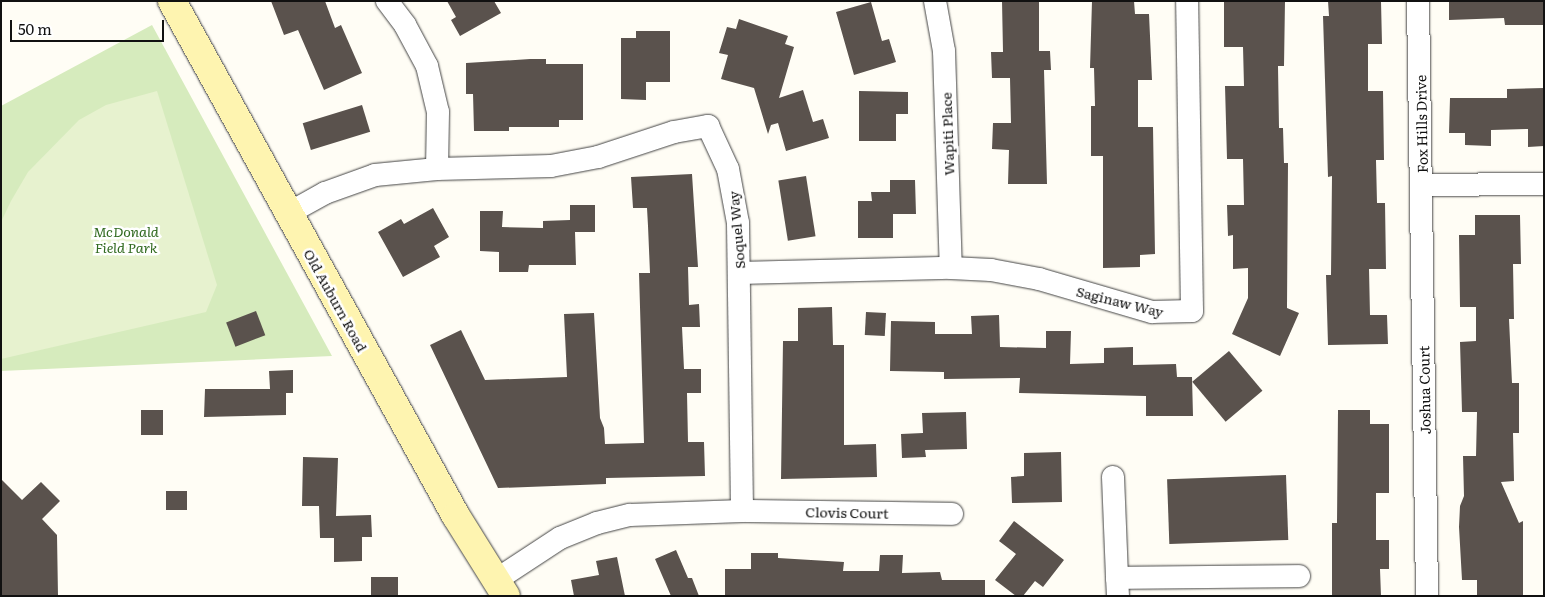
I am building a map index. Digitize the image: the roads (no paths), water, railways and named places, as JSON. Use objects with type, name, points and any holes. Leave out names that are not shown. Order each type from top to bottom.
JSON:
[{"type":"main road","name":"Old Auburn Road","points":[[172,1],[456,516],[501,588]]},
{"type":"street","points":[[387,1],[405,25],[427,66],[438,112],[437,169]]},
{"type":"street","name":"Wapiti Place","points":[[935,1],[944,50],[951,268]]},
{"type":"street","name":"Saginaw Way","points":[[739,273],[951,268],[991,270],[1039,279],[1152,312],[1192,311],[1187,1]]},
{"type":"street","name":"Fox Hills Drive","points":[[1418,1],[1422,185],[1544,184]]},
{"type":"street","name":"Soquel Way","points":[[289,213],[360,179],[394,172],[437,169],[551,166],[598,157],[674,132],[708,126],[721,149],[734,193],[739,273],[742,511]]},
{"type":"street","name":"Joshua Court","points":[[1422,185],[1427,596]]},
{"type":"street","points":[[1113,478],[1117,587],[1298,576]]},
{"type":"street","points":[[501,588],[560,538],[597,523],[639,514],[742,511]]},
{"type":"street","name":"Clovis Court","points":[[742,511],[952,514]]},
{"type":"park label","name":"McDonald Field Park","points":[[126,240]]}]
